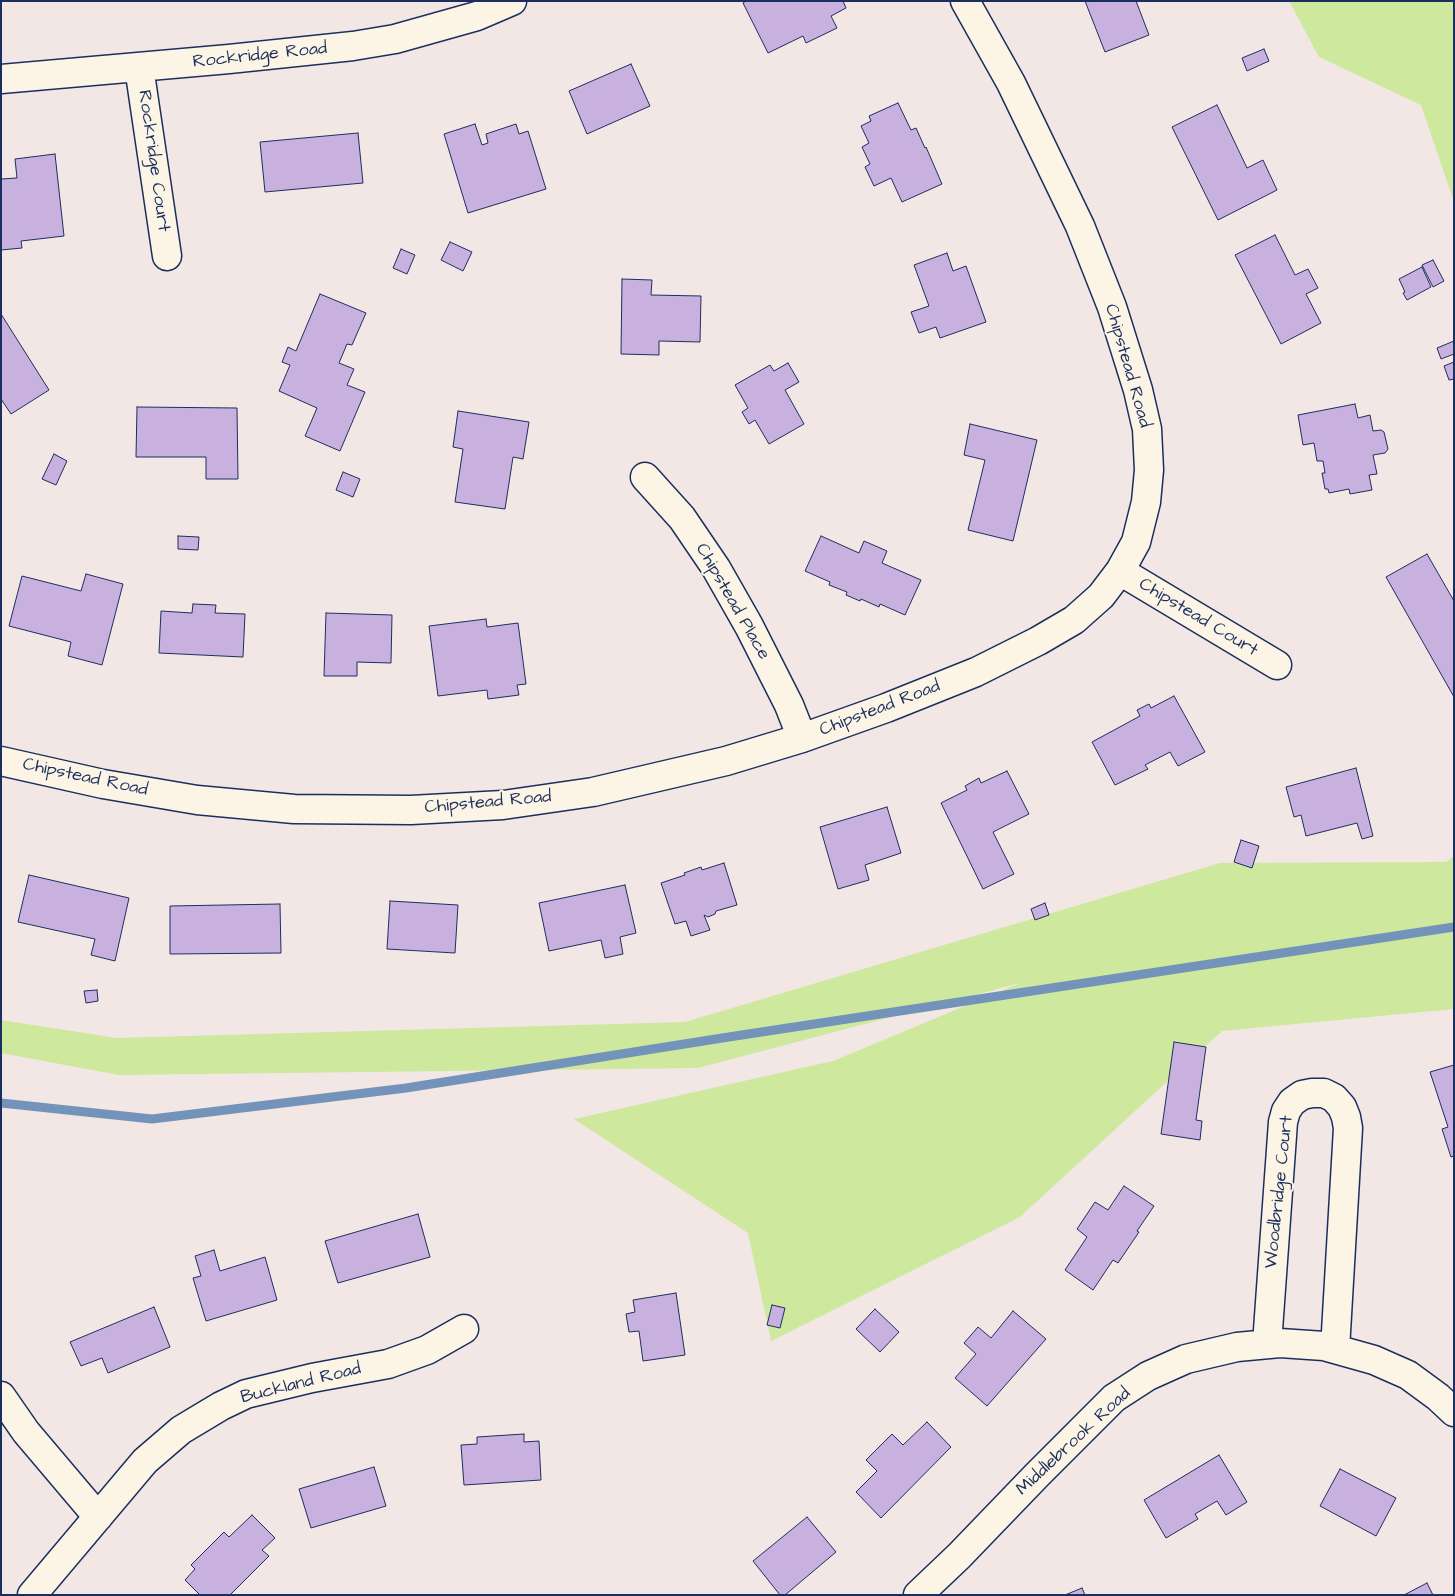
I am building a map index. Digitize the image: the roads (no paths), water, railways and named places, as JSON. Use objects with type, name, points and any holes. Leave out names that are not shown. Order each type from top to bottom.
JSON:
[{"type":"street","name":"Rockridge Road","points":[[1,79],[353,46],[395,39],[477,16],[512,1]]},
{"type":"street","name":"Chipstead Road","points":[[1,761],[103,784],[197,800],[294,809],[411,810],[502,805],[593,792],[726,761],[802,738],[886,708],[976,672],[1038,641],[1074,620],[1101,596],[1120,571],[1136,542],[1146,502],[1150,470],[1147,429],[1138,390],[1112,307],[1080,226],[1011,82],[964,1]]},
{"type":"street","name":"Rockridge Court","points":[[139,67],[167,256]]},
{"type":"street","name":"Chipstead Place","points":[[645,477],[682,518],[716,568],[749,626],[789,705],[802,738]]},
{"type":"street","name":"Chipstead Court","points":[[1120,571],[1276,665]]},
{"type":"street","name":"Woodbridge Court","points":[[1267,1344],[1283,1122],[1286,1111],[1292,1102],[1312,1093],[1324,1094],[1334,1098],[1342,1106],[1348,1128],[1335,1349]]},
{"type":"street","name":"Buckland Road","points":[[32,1595],[145,1461],[181,1430],[221,1406],[246,1394],[303,1380],[388,1364],[427,1350],[464,1329]]},
{"type":"street","name":"Middlebrook Road","points":[[918,1595],[1114,1398],[1148,1376],[1186,1359],[1237,1347],[1267,1344],[1324,1346],[1374,1360],[1408,1375],[1438,1397],[1454,1412]]},
{"type":"street","points":[[1,1396],[26,1432],[98,1517]]},
{"type":"waterway","points":[[1,1103],[152,1119],[406,1088],[1454,927]]}]
